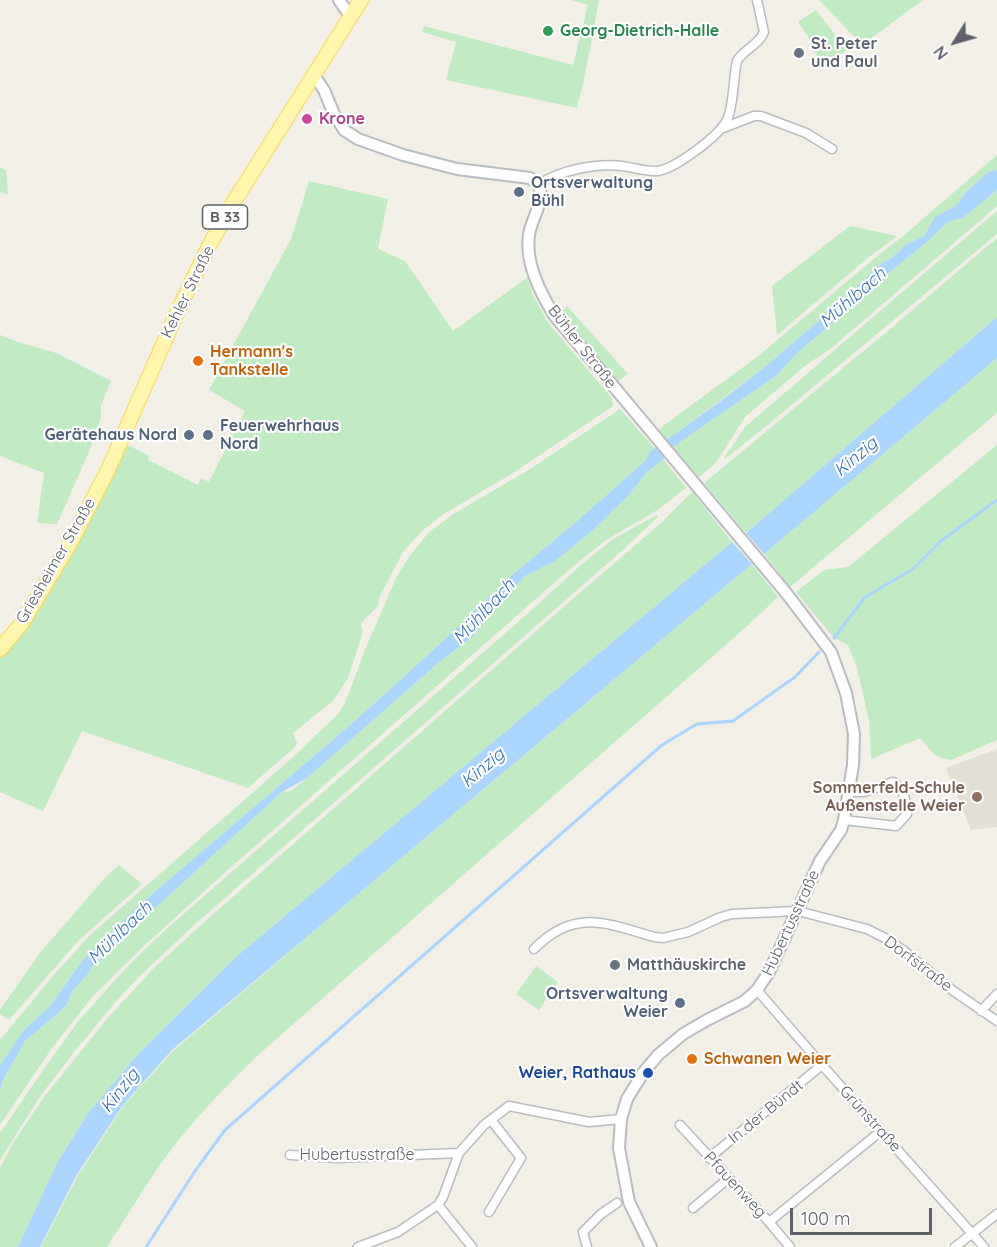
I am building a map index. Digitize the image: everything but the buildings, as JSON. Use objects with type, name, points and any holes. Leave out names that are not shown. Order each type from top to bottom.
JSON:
[{"type":"main road","name":"Kehler Straße","points":[[108,470],[151,369],[212,242],[235,200],[361,0]]},
{"type":"main road","name":"Griesheimer Straße","points":[[0,649],[22,623],[63,555],[108,470]]},
{"type":"street","points":[[339,0],[350,16]]},
{"type":"street","points":[[722,128],[729,113],[737,61],[741,54],[759,40],[764,32],[757,0]]},
{"type":"street","points":[[313,74],[324,90],[344,130],[358,139],[403,155],[457,169],[530,178],[538,185],[547,178],[587,166],[609,164],[658,171],[694,153],[722,128],[754,116],[760,116],[806,133],[832,149]]},
{"type":"street","name":"Bühler Straße","points":[[538,185],[539,200],[529,235],[529,248],[531,264],[542,295],[570,337],[696,485]]},
{"type":"street","name":"Hubertusstraße","points":[[651,1247],[629,1202],[620,1148],[621,1119],[627,1099],[632,1088],[658,1055],[683,1034],[745,1000],[757,990],[769,972],[819,861],[841,830],[853,765],[854,734],[846,693],[831,652],[787,594],[696,485]]},
{"type":"street","points":[[844,820],[896,826],[908,814],[907,803],[898,785],[893,782],[864,792],[849,792]]},
{"type":"street","name":"Dorfstraße","points":[[534,949],[545,937],[569,924],[596,921],[663,938],[688,932],[732,914],[798,911],[867,929],[885,938],[952,990],[997,1021]]},
{"type":"street","name":"Grünstraße","points":[[757,990],[984,1247]]},
{"type":"street","points":[[981,1011],[997,994]]},
{"type":"street","name":"In der Bündt","points":[[709,1158],[822,1065]]},
{"type":"street","points":[[358,1247],[398,1232],[438,1205],[459,1153],[484,1125],[509,1106],[590,1122],[621,1119]]},
{"type":"street","points":[[489,1212],[521,1158],[491,1120]]},
{"type":"street","name":"Pfauenweg","points":[[680,1125],[769,1222],[785,1245]]},
{"type":"street","points":[[769,1222],[881,1131]]},
{"type":"street","name":"Hubertusstraße","points":[[290,1155],[338,1158],[459,1153]]},
{"type":"street","points":[[693,1208],[729,1178]]},
{"type":"street","points":[[587,1247],[583,1232],[601,1214],[617,1203]]},
{"type":"street","points":[[438,1205],[472,1247]]},
{"type":"street","points":[[955,1247],[997,1214]]},
{"type":"shaded area","name":"Sommerfeld-Schule Außenstelle Weier","points":[[997,749],[997,827],[971,830],[946,768]]},
{"type":"green space","points":[[571,0],[599,0],[577,108],[446,80],[456,42],[422,32],[424,26],[573,65],[588,5]]},
{"type":"green space","points":[[819,0],[923,0],[862,45]]},
{"type":"green space","points":[[816,10],[847,50],[821,66],[811,41],[798,22]]},
{"type":"green space","points":[[997,155],[997,170],[988,172],[965,193],[956,206],[935,218],[924,236],[907,244],[882,263],[765,367],[667,440],[659,429],[757,357]]},
{"type":"green space","points":[[0,167],[6,170],[8,195],[0,192]]},
{"type":"green space","points":[[309,181],[388,199],[378,249],[405,261],[453,331],[528,277],[532,294],[549,324],[611,397],[612,407],[513,473],[442,515],[422,531],[403,552],[379,598],[378,606],[361,623],[363,632],[348,678],[333,701],[293,733],[297,743],[294,748],[248,788],[82,731],[43,811],[0,792],[0,657],[14,639],[124,443],[149,456],[148,460],[198,485],[201,478],[209,482],[245,411],[209,390],[291,239]]},
{"type":"green space","points":[[997,190],[997,206],[829,350],[806,365],[745,417],[715,464],[699,477],[673,447],[777,375],[799,351],[942,227],[950,221],[963,218]]},
{"type":"green space","points":[[997,211],[997,234],[765,427],[724,458],[746,426]]},
{"type":"green space","points":[[850,226],[897,236],[777,335],[772,286]]},
{"type":"green space","points":[[997,238],[997,317],[746,533],[704,483]]},
{"type":"green space","points":[[567,306],[628,374],[618,381],[560,312]]},
{"type":"green space","points":[[0,335],[56,353],[111,381],[101,405],[101,417],[88,454],[57,524],[37,523],[44,473],[0,456]]},
{"type":"green space","points":[[997,358],[997,413],[790,587],[764,554]]},
{"type":"green space","points":[[620,409],[654,448],[645,461],[511,576],[356,720],[136,908],[83,960],[50,1006],[24,1030],[0,1065],[0,1040],[89,936],[291,759],[338,714],[345,703],[397,576],[428,533],[452,515],[530,469]]},
{"type":"green space","points":[[997,445],[997,740],[951,760],[934,754],[920,738],[871,759],[869,720],[857,668],[848,645],[834,638],[796,592],[824,570],[848,567]]},
{"type":"green space","points":[[663,459],[686,488],[659,509],[606,540],[571,568],[145,945],[93,996],[52,1048],[0,1125],[2,1082],[25,1041],[67,1004],[73,990],[93,965],[282,792],[291,791],[307,778],[437,664],[473,636],[525,576],[555,561],[592,531],[628,496],[646,473]]},
{"type":"green space","points":[[692,492],[732,542],[236,957],[139,1053],[89,1112],[57,1163],[18,1247],[0,1247],[0,1168],[13,1143],[44,1097],[106,1020],[153,969],[210,917],[661,523]]},
{"type":"green space","points":[[657,515],[658,517],[625,548],[194,925],[141,975],[117,1000],[41,1095],[0,1160],[0,1133],[79,1020],[129,965],[163,932],[581,565],[613,539]]},
{"type":"green space","points":[[752,564],[778,597],[258,1055],[173,1147],[107,1247],[41,1247],[77,1177],[124,1105],[173,1051]]},
{"type":"green space","points":[[119,865],[142,884],[79,940],[9,1020],[0,1014],[0,1010],[39,954]]},
{"type":"green space","points":[[536,966],[558,982],[539,1010],[516,994]]},
{"type":"water","name":"Mühlbach","points":[[997,170],[997,190],[963,218],[950,221],[942,227],[799,351],[777,375],[673,447],[592,531],[555,561],[525,576],[473,636],[437,664],[307,778],[282,792],[93,965],[73,990],[67,1004],[25,1041],[2,1082],[0,1090],[0,1065],[24,1030],[50,1006],[83,960],[136,908],[356,720],[511,576],[645,461],[651,451],[765,367],[882,263],[907,244],[924,236],[935,217],[956,206],[965,193],[988,172]]},
{"type":"water","name":"Kinzig","points":[[997,317],[997,358],[764,554],[746,533]]},
{"type":"water","name":"Kinzig","points":[[732,542],[752,564],[172,1050],[123,1105],[76,1176],[40,1247],[18,1247],[57,1163],[89,1112],[139,1053],[236,957]]},
{"type":"waterway","points":[[834,638],[865,597],[913,569],[941,541],[997,500]]},
{"type":"waterway","points":[[146,1247],[195,1171],[225,1130],[662,745],[697,724],[733,721],[795,677],[819,652]]},
{"type":"place","name":"Georg-Dietrich-Halle","points":[[548,31]]},
{"type":"place","name":"St. Peter und Paul","points":[[799,53]]},
{"type":"place","name":"Krone","points":[[307,119]]},
{"type":"place","name":"Ortsverwaltung Bühl","points":[[519,192]]},
{"type":"place","name":"Hermann's Tankstelle","points":[[198,361]]},
{"type":"place","name":"Gerätehaus Nord","points":[[189,435]]},
{"type":"place","name":"Feuerwehrhaus Nord","points":[[208,435]]},
{"type":"place","name":"Sommerfeld-Schule Außenstelle Weier","points":[[977,797]]},
{"type":"place","name":"Matthäuskirche","points":[[615,965]]},
{"type":"place","name":"Ortsverwaltung Weier","points":[[680,1003]]},
{"type":"place","name":"Schwanen Weier","points":[[692,1059]]},
{"type":"place","name":"Weier, Rathaus","points":[[648,1073]]}]
